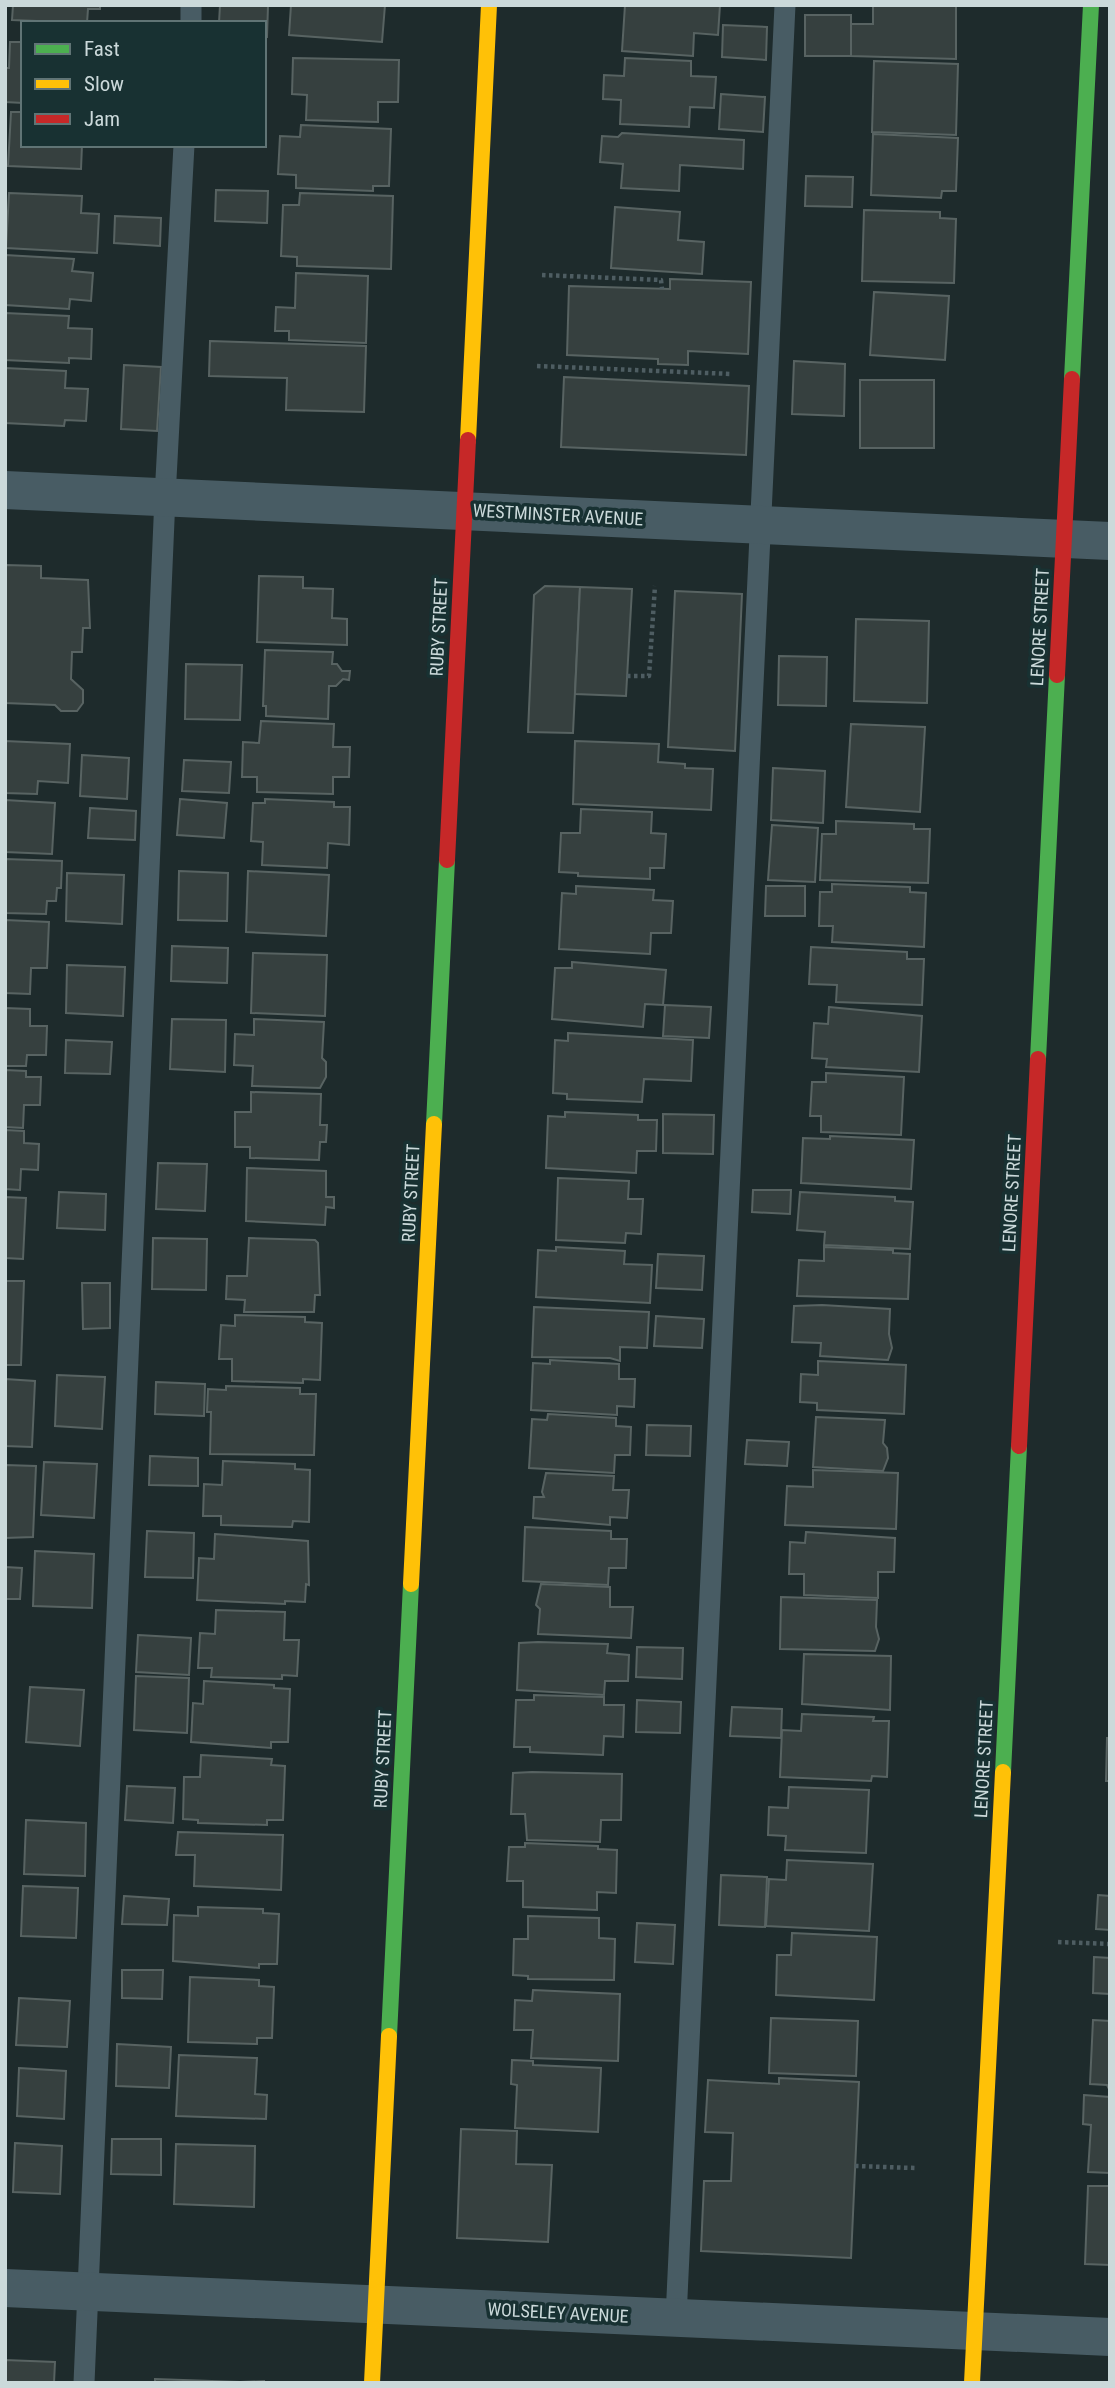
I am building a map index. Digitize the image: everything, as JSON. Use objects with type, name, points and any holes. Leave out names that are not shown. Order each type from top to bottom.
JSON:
[{"type":"street","name":"RUBY STREET","points":[[372,2383],[489,5]]},
{"type":"street","name":"LENORE STREET","points":[[972,2383],[1091,5]]},
{"type":"street","name":"WESTMINSTER AVENUE","points":[[5,490],[1110,541]]},
{"type":"street","name":"WOLSELEY AVENUE","points":[[5,2288],[1110,2337]]},
{"type":"lane","points":[[676,2318],[785,5]]},
{"type":"lane","points":[[85,2383],[165,497],[184,147]]},
{"type":"path","points":[[542,275],[661,280],[662,289]]},
{"type":"path","points":[[537,366],[768,376]]},
{"type":"path","points":[[627,676],[649,676],[654,586]]},
{"type":"path","points":[[1058,1942],[1110,1944]]},
{"type":"path","points":[[855,2166],[915,2168]]},
{"type":"building","points":[[13,5],[100,5],[100,9],[88,9],[87,21],[12,20]]},
{"type":"building","points":[[220,5],[268,6],[267,37],[266,21],[219,21]]},
{"type":"building","points":[[291,5],[385,5],[382,42],[289,35]]},
{"type":"building","points":[[625,5],[720,5],[718,35],[694,33],[693,56],[622,51]]},
{"type":"building","points":[[873,5],[956,5],[956,59],[851,56],[851,24],[873,24]]},
{"type":"building","points":[[805,15],[851,15],[851,56],[805,56]]},
{"type":"building","points":[[723,25],[767,27],[766,60],[722,57]]},
{"type":"building","points":[[10,42],[21,42],[21,103],[5,102],[5,68],[9,68]]},
{"type":"building","points":[[293,58],[399,60],[398,102],[378,102],[378,122],[306,120],[307,95],[292,94]]},
{"type":"building","points":[[625,58],[691,61],[691,76],[716,77],[714,108],[690,107],[689,127],[620,124],[621,100],[603,99],[604,75],[624,76]]},
{"type":"building","points":[[874,61],[958,64],[956,135],[872,132]]},
{"type":"building","points":[[721,94],[765,97],[763,132],[719,129]]},
{"type":"building","points":[[11,112],[21,112],[21,147],[82,147],[81,169],[8,166]]},
{"type":"building","points":[[301,125],[391,129],[389,186],[373,186],[373,191],[296,188],[296,175],[278,174],[280,136],[300,137]]},
{"type":"building","points":[[622,133],[744,140],[743,169],[680,165],[679,191],[621,188],[623,164],[600,162],[602,136],[618,137]]},
{"type":"building","points":[[873,134],[958,138],[956,191],[942,191],[941,198],[871,195]]},
{"type":"building","points":[[806,176],[853,177],[852,207],[805,206]]},
{"type":"building","points":[[216,190],[268,191],[267,223],[215,221]]},
{"type":"building","points":[[9,193],[82,196],[81,213],[99,214],[97,253],[6,248]]},
{"type":"building","points":[[300,193],[393,196],[391,269],[297,266],[297,257],[281,256],[283,205],[299,205]]},
{"type":"building","points":[[615,207],[680,212],[678,240],[704,242],[702,274],[611,268]]},
{"type":"building","points":[[864,210],[940,212],[940,218],[956,219],[954,283],[862,281]]},
{"type":"building","points":[[115,216],[161,218],[160,246],[114,243]]},
{"type":"building","points":[[5,255],[74,259],[72,271],[93,273],[91,301],[70,299],[69,309],[5,305]]},
{"type":"building","points":[[296,273],[368,276],[366,343],[289,340],[289,331],[275,331],[276,307],[295,308]]},
{"type":"building","points":[[670,279],[751,282],[748,354],[688,351],[688,365],[658,364],[658,359],[567,355],[569,286],[670,289]]},
{"type":"building","points":[[874,292],[949,296],[945,360],[870,355]]},
{"type":"building","points":[[5,313],[69,316],[68,328],[92,329],[91,359],[69,358],[69,363],[5,360]]},
{"type":"building","points":[[210,341],[366,346],[364,412],[286,410],[287,378],[209,376]]},
{"type":"building","points":[[794,361],[845,364],[844,416],[792,414]]},
{"type":"building","points":[[124,365],[161,367],[157,431],[121,429]]},
{"type":"building","points":[[5,368],[66,371],[65,388],[88,389],[86,421],[65,420],[64,426],[5,423]]},
{"type":"building","points":[[564,377],[749,386],[746,455],[561,447]]},
{"type":"building","points":[[860,380],[934,380],[934,448],[860,448]]},
{"type":"building","points":[[5,565],[41,566],[41,578],[88,580],[90,628],[83,628],[82,652],[72,652],[71,679],[83,690],[83,703],[77,711],[61,711],[55,705],[5,703]]},
{"type":"building","points":[[259,576],[303,577],[303,588],[333,589],[332,618],[347,619],[347,645],[257,642]]},
{"type":"building","points":[[545,586],[580,587],[573,733],[528,732],[534,595]]},
{"type":"building","points":[[580,587],[632,589],[626,696],[575,694]]},
{"type":"building","points":[[675,591],[742,594],[735,751],[668,747]]},
{"type":"building","points":[[856,619],[929,621],[927,703],[854,701]]},
{"type":"building","points":[[265,650],[333,652],[332,664],[337,664],[342,671],[350,671],[349,680],[343,679],[336,686],[329,686],[328,719],[266,716],[266,706],[263,706]]},
{"type":"building","points":[[779,656],[827,657],[826,706],[778,705]]},
{"type":"building","points":[[186,664],[242,665],[240,720],[185,719]]},
{"type":"building","points":[[261,721],[334,724],[333,747],[350,747],[349,777],[333,777],[333,794],[257,792],[257,777],[242,777],[243,742],[259,743]]},
{"type":"building","points":[[851,724],[925,727],[920,812],[846,807]]},
{"type":"building","points":[[5,741],[70,744],[68,783],[38,781],[37,794],[5,793]]},
{"type":"building","points":[[575,741],[659,744],[658,762],[685,764],[685,768],[713,769],[711,810],[573,804]]},
{"type":"building","points":[[82,755],[129,758],[127,799],[80,796]]},
{"type":"building","points":[[184,760],[231,762],[229,793],[182,791]]},
{"type":"building","points":[[773,768],[825,771],[823,823],[771,820]]},
{"type":"building","points":[[180,799],[227,803],[224,838],[177,835]]},
{"type":"building","points":[[265,799],[334,802],[334,807],[350,807],[349,845],[328,843],[327,868],[262,865],[263,842],[251,841],[253,803],[265,803]]},
{"type":"building","points":[[5,800],[55,803],[52,854],[5,852]]},
{"type":"building","points":[[90,808],[136,811],[135,840],[88,838]]},
{"type":"building","points":[[581,809],[652,812],[651,833],[666,834],[664,868],[650,868],[650,879],[578,876],[578,873],[559,872],[561,833],[580,833]]},
{"type":"building","points":[[836,821],[914,824],[914,829],[930,829],[928,883],[820,880],[822,834],[836,834]]},
{"type":"building","points":[[772,825],[818,828],[815,882],[768,880]]},
{"type":"building","points":[[5,859],[62,861],[61,888],[57,888],[56,901],[47,901],[46,914],[5,913]]},
{"type":"building","points":[[179,871],[228,873],[227,921],[178,920]]},
{"type":"building","points":[[248,871],[329,875],[326,936],[246,932]]},
{"type":"building","points":[[67,873],[124,875],[122,924],[66,921]]},
{"type":"building","points":[[832,884],[910,887],[910,892],[926,893],[924,947],[832,942],[833,926],[819,926],[820,892],[832,892]]},
{"type":"building","points":[[576,886],[654,890],[653,900],[673,901],[671,933],[651,933],[650,954],[559,949],[562,893],[576,894]]},
{"type":"building","points":[[766,886],[805,886],[805,916],[765,916]]},
{"type":"building","points":[[5,920],[49,922],[47,968],[31,968],[30,994],[5,993]]},
{"type":"building","points":[[172,946],[228,948],[227,983],[171,981]]},
{"type":"building","points":[[811,947],[907,952],[907,959],[924,959],[922,1005],[836,1002],[837,985],[809,984]]},
{"type":"building","points":[[253,953],[327,955],[325,1016],[251,1013]]},
{"type":"building","points":[[572,962],[666,970],[663,1005],[645,1004],[643,1027],[552,1019],[555,968],[572,968]]},
{"type":"building","points":[[67,965],[125,967],[123,1016],[66,1013]]},
{"type":"building","points":[[665,1005],[711,1007],[709,1038],[663,1036]]},
{"type":"building","points":[[829,1007],[922,1016],[919,1072],[826,1067],[827,1059],[812,1058],[814,1023],[828,1024]]},
{"type":"building","points":[[5,1008],[30,1009],[30,1026],[47,1026],[46,1055],[27,1055],[26,1066],[5,1066]]},
{"type":"building","points":[[172,1019],[226,1020],[225,1072],[170,1069]]},
{"type":"building","points":[[254,1019],[324,1022],[322,1058],[326,1062],[326,1077],[320,1088],[252,1086],[253,1066],[234,1065],[235,1034],[254,1035]]},
{"type":"building","points":[[568,1033],[693,1040],[691,1081],[644,1079],[642,1102],[567,1099],[567,1094],[553,1093],[555,1040],[568,1041]]},
{"type":"building","points":[[66,1040],[112,1042],[110,1074],[65,1073]]},
{"type":"building","points":[[5,1070],[26,1071],[26,1077],[41,1077],[40,1105],[24,1105],[23,1128],[5,1127]]},
{"type":"building","points":[[826,1073],[904,1077],[901,1135],[821,1132],[821,1116],[810,1116],[812,1082],[826,1082]]},
{"type":"building","points":[[251,1092],[321,1094],[320,1125],[327,1125],[326,1142],[320,1142],[319,1160],[250,1158],[250,1147],[235,1147],[235,1112],[251,1112]]},
{"type":"building","points":[[565,1112],[638,1115],[638,1120],[657,1120],[656,1151],[637,1151],[636,1173],[546,1168],[548,1116],[565,1117]]},
{"type":"building","points":[[663,1114],[714,1115],[713,1154],[663,1153]]},
{"type":"building","points":[[5,1130],[24,1131],[24,1143],[39,1144],[38,1170],[21,1169],[20,1190],[5,1189]]},
{"type":"building","points":[[830,1136],[914,1140],[911,1189],[801,1183],[803,1138],[830,1139]]},
{"type":"building","points":[[158,1163],[207,1164],[205,1211],[156,1209]]},
{"type":"building","points":[[247,1168],[326,1171],[326,1197],[334,1197],[334,1208],[326,1207],[325,1225],[246,1221]]},
{"type":"building","points":[[558,1178],[629,1181],[628,1199],[643,1199],[641,1234],[626,1233],[625,1243],[556,1240]]},
{"type":"building","points":[[753,1190],[791,1190],[790,1214],[752,1212]]},
{"type":"building","points":[[59,1192],[106,1194],[105,1230],[57,1228]]},
{"type":"building","points":[[800,1192],[895,1197],[895,1201],[913,1202],[910,1249],[824,1245],[825,1232],[797,1230]]},
{"type":"building","points":[[5,1197],[26,1198],[23,1259],[5,1258]]},
{"type":"building","points":[[153,1238],[207,1239],[206,1290],[152,1289]]},
{"type":"building","points":[[249,1238],[315,1240],[318,1243],[320,1295],[315,1295],[314,1312],[244,1312],[245,1300],[226,1299],[227,1276],[247,1276]]},
{"type":"building","points":[[556,1247],[625,1251],[624,1264],[652,1265],[650,1303],[536,1297],[538,1250],[556,1251]]},
{"type":"building","points":[[824,1247],[893,1250],[893,1253],[910,1254],[908,1299],[797,1296],[799,1260],[824,1261]]},
{"type":"building","points":[[658,1254],[704,1256],[702,1290],[656,1288]]},
{"type":"building","points":[[5,1281],[24,1281],[21,1365],[5,1365]]},
{"type":"building","points":[[82,1283],[110,1283],[110,1328],[83,1329]]},
{"type":"building","points":[[794,1306],[890,1309],[889,1334],[892,1348],[888,1360],[820,1356],[821,1343],[792,1342]]},
{"type":"building","points":[[534,1307],[649,1312],[647,1348],[620,1347],[620,1361],[610,1358],[532,1357]]},
{"type":"building","points":[[235,1315],[305,1317],[305,1322],[322,1323],[320,1380],[303,1379],[303,1383],[232,1381],[232,1359],[219,1359],[221,1325],[235,1326]]},
{"type":"building","points":[[656,1316],[704,1319],[702,1348],[654,1346]]},
{"type":"building","points":[[550,1360],[619,1364],[619,1379],[635,1379],[634,1407],[617,1406],[617,1415],[531,1410],[533,1363],[550,1364]]},
{"type":"building","points":[[818,1361],[906,1365],[904,1414],[817,1410],[817,1403],[800,1402],[801,1374],[818,1375]]},
{"type":"building","points":[[57,1375],[105,1377],[102,1429],[55,1426]]},
{"type":"building","points":[[5,1379],[35,1381],[32,1447],[5,1446]]},
{"type":"building","points":[[156,1382],[205,1384],[204,1416],[155,1414]]},
{"type":"building","points":[[226,1386],[300,1388],[300,1394],[316,1394],[314,1455],[210,1454],[211,1412],[207,1412],[208,1389],[226,1390]]},
{"type":"building","points":[[548,1414],[616,1418],[616,1426],[631,1427],[630,1455],[615,1455],[614,1473],[529,1468],[532,1419],[547,1420]]},
{"type":"building","points":[[816,1417],[885,1420],[883,1443],[887,1448],[888,1458],[883,1471],[813,1467]]},
{"type":"building","points":[[647,1425],[691,1426],[690,1456],[646,1455]]},
{"type":"building","points":[[747,1440],[789,1442],[787,1466],[745,1464]]},
{"type":"building","points":[[150,1456],[198,1458],[198,1486],[149,1485]]},
{"type":"building","points":[[223,1461],[295,1464],[295,1469],[310,1470],[309,1522],[293,1521],[292,1527],[221,1525],[221,1516],[203,1516],[204,1484],[222,1485]]},
{"type":"building","points":[[44,1462],[97,1464],[94,1518],[41,1515]]},
{"type":"building","points":[[5,1465],[36,1466],[33,1537],[5,1538]]},
{"type":"building","points":[[813,1470],[898,1473],[896,1529],[785,1525],[787,1486],[813,1487]]},
{"type":"building","points":[[546,1473],[614,1476],[613,1490],[629,1490],[627,1518],[610,1517],[610,1525],[533,1518],[534,1497],[544,1497],[542,1492]]},
{"type":"building","points":[[525,1527],[611,1531],[611,1539],[627,1539],[626,1568],[609,1568],[608,1585],[523,1581]]},
{"type":"building","points":[[147,1531],[194,1533],[193,1578],[145,1577]]},
{"type":"building","points":[[806,1532],[895,1538],[894,1572],[878,1572],[878,1598],[804,1595],[804,1574],[789,1574],[790,1542],[805,1543]]},
{"type":"building","points":[[215,1534],[308,1541],[309,1585],[306,1584],[305,1602],[285,1601],[285,1604],[197,1600],[199,1558],[214,1559]]},
{"type":"building","points":[[35,1551],[94,1554],[92,1608],[33,1606]]},
{"type":"building","points":[[5,1567],[22,1568],[20,1599],[5,1599]]},
{"type":"building","points":[[541,1584],[610,1587],[610,1607],[633,1607],[631,1638],[538,1634],[540,1609],[536,1605]]},
{"type":"building","points":[[781,1597],[877,1600],[876,1627],[879,1639],[875,1651],[780,1649]]},
{"type":"building","points":[[216,1610],[285,1612],[284,1640],[299,1640],[297,1676],[282,1675],[282,1679],[211,1677],[212,1668],[198,1668],[200,1633],[215,1634]]},
{"type":"building","points":[[138,1635],[191,1638],[189,1675],[136,1672]]},
{"type":"building","points":[[519,1643],[608,1644],[607,1653],[629,1655],[628,1681],[605,1681],[604,1695],[517,1690]]},
{"type":"building","points":[[637,1647],[683,1648],[682,1679],[636,1677]]},
{"type":"building","points":[[804,1654],[891,1656],[890,1710],[802,1704]]},
{"type":"building","points":[[136,1676],[189,1678],[187,1733],[134,1730]]},
{"type":"building","points":[[204,1681],[274,1685],[274,1688],[290,1689],[288,1742],[271,1742],[271,1748],[191,1742],[193,1703],[203,1704]]},
{"type":"building","points":[[30,1687],[84,1690],[80,1746],[26,1742]]},
{"type":"building","points":[[534,1695],[604,1697],[604,1705],[624,1705],[623,1737],[604,1736],[603,1755],[530,1752],[530,1747],[514,1747],[516,1700],[534,1700]]},
{"type":"building","points":[[637,1700],[681,1702],[680,1733],[636,1732]]},
{"type":"building","points":[[732,1707],[782,1709],[781,1738],[730,1736]]},
{"type":"building","points":[[802,1714],[874,1717],[873,1721],[889,1721],[887,1777],[872,1776],[871,1781],[780,1777],[782,1730],[801,1731]]},
{"type":"building","points":[[1107,1738],[1110,1738],[1110,1781],[1106,1781]]},
{"type":"building","points":[[201,1755],[272,1759],[271,1765],[285,1766],[283,1820],[267,1820],[267,1825],[198,1823],[198,1820],[183,1819],[184,1777],[200,1777]]},
{"type":"building","points":[[513,1773],[622,1774],[621,1820],[601,1820],[600,1842],[527,1840],[525,1814],[511,1814]]},
{"type":"building","points":[[127,1786],[175,1788],[173,1823],[125,1820]]},
{"type":"building","points":[[789,1787],[869,1790],[866,1853],[785,1850],[786,1836],[768,1835],[769,1807],[788,1808]]},
{"type":"building","points":[[26,1820],[86,1823],[85,1876],[24,1874]]},
{"type":"building","points":[[178,1832],[283,1835],[281,1890],[194,1886],[195,1855],[176,1855]]},
{"type":"building","points":[[525,1843],[598,1846],[598,1849],[617,1850],[616,1893],[597,1892],[597,1910],[523,1907],[523,1881],[507,1881],[509,1847],[525,1847]]},
{"type":"building","points":[[787,1860],[873,1864],[869,1931],[766,1926],[769,1879],[786,1880]]},
{"type":"building","points":[[721,1875],[767,1877],[765,1927],[719,1925]]},
{"type":"building","points":[[23,1886],[78,1888],[76,1938],[21,1936]]},
{"type":"building","points":[[1098,1895],[1110,1896],[1110,1930],[1096,1929]]},
{"type":"building","points":[[124,1896],[169,1899],[167,1925],[122,1924]]},
{"type":"building","points":[[198,1907],[263,1909],[263,1913],[279,1914],[277,1964],[259,1964],[259,1968],[173,1961],[174,1915],[198,1916]]},
{"type":"building","points":[[528,1916],[599,1918],[599,1938],[615,1939],[614,1980],[528,1979],[528,1976],[513,1975],[514,1939],[528,1939]]},
{"type":"building","points":[[637,1923],[675,1925],[673,1964],[635,1962]]},
{"type":"building","points":[[792,1933],[877,1937],[874,2000],[776,1995],[777,1955],[791,1955]]},
{"type":"building","points":[[1094,1957],[1110,1958],[1110,1994],[1093,1993]]},
{"type":"building","points":[[122,1970],[163,1970],[162,1999],[122,1998]]},
{"type":"building","points":[[190,1977],[259,1980],[259,1986],[274,1987],[272,2038],[257,2038],[257,2044],[188,2042]]},
{"type":"building","points":[[533,1990],[620,1994],[618,2061],[531,2058],[533,2030],[514,2030],[515,2000],[532,2001]]},
{"type":"building","points":[[19,1998],[70,2001],[67,2047],[16,2045]]},
{"type":"building","points":[[771,2018],[858,2021],[856,2076],[769,2073]]},
{"type":"building","points":[[1093,2020],[1110,2021],[1110,2091],[1107,2085],[1090,2084]]},
{"type":"building","points":[[117,2044],[171,2047],[169,2088],[116,2086]]},
{"type":"building","points":[[179,2055],[257,2058],[255,2094],[267,2095],[266,2119],[176,2116]]},
{"type":"building","points":[[512,2060],[533,2061],[533,2065],[601,2068],[598,2132],[515,2128],[517,2085],[511,2084]]},
{"type":"building","points":[[19,2068],[66,2071],[64,2119],[17,2116]]},
{"type":"building","points":[[779,2078],[859,2082],[851,2258],[701,2251],[704,2181],[731,2181],[733,2133],[705,2132],[708,2080],[779,2084]]},
{"type":"building","points":[[1084,2095],[1110,2097],[1110,2173],[1088,2172],[1091,2125],[1083,2124]]},
{"type":"building","points":[[461,2129],[517,2131],[516,2164],[552,2165],[548,2242],[457,2238]]},
{"type":"building","points":[[112,2139],[161,2139],[161,2175],[111,2174]]},
{"type":"building","points":[[15,2143],[62,2146],[60,2194],[13,2192]]},
{"type":"building","points":[[176,2144],[255,2146],[254,2207],[174,2204]]},
{"type":"building","points":[[1088,2186],[1110,2186],[1110,2265],[1085,2264]]},
{"type":"building","points":[[5,2360],[55,2362],[54,2383],[5,2383]]},
{"type":"building","points":[[155,2379],[264,2381],[264,2383],[155,2383]]},
{"type":"traffic: fast","points":[[1072,379],[1091,5]]},
{"type":"traffic: fast","points":[[1038,1059],[1057,675]]},
{"type":"traffic: fast","points":[[434,1124],[447,860]]},
{"type":"traffic: fast","points":[[1003,1772],[1019,1446]]},
{"type":"traffic: fast","points":[[389,2036],[411,1584]]},
{"type":"traffic: slow","points":[[468,440],[489,5]]},
{"type":"traffic: slow","points":[[411,1584],[434,1124]]},
{"type":"traffic: slow","points":[[972,2383],[1003,1772]]},
{"type":"traffic: slow","points":[[372,2383],[389,2036]]},
{"type":"traffic: jam","points":[[1057,675],[1072,379]]},
{"type":"traffic: jam","points":[[447,860],[468,440]]},
{"type":"traffic: jam","points":[[1019,1446],[1038,1059]]}]
